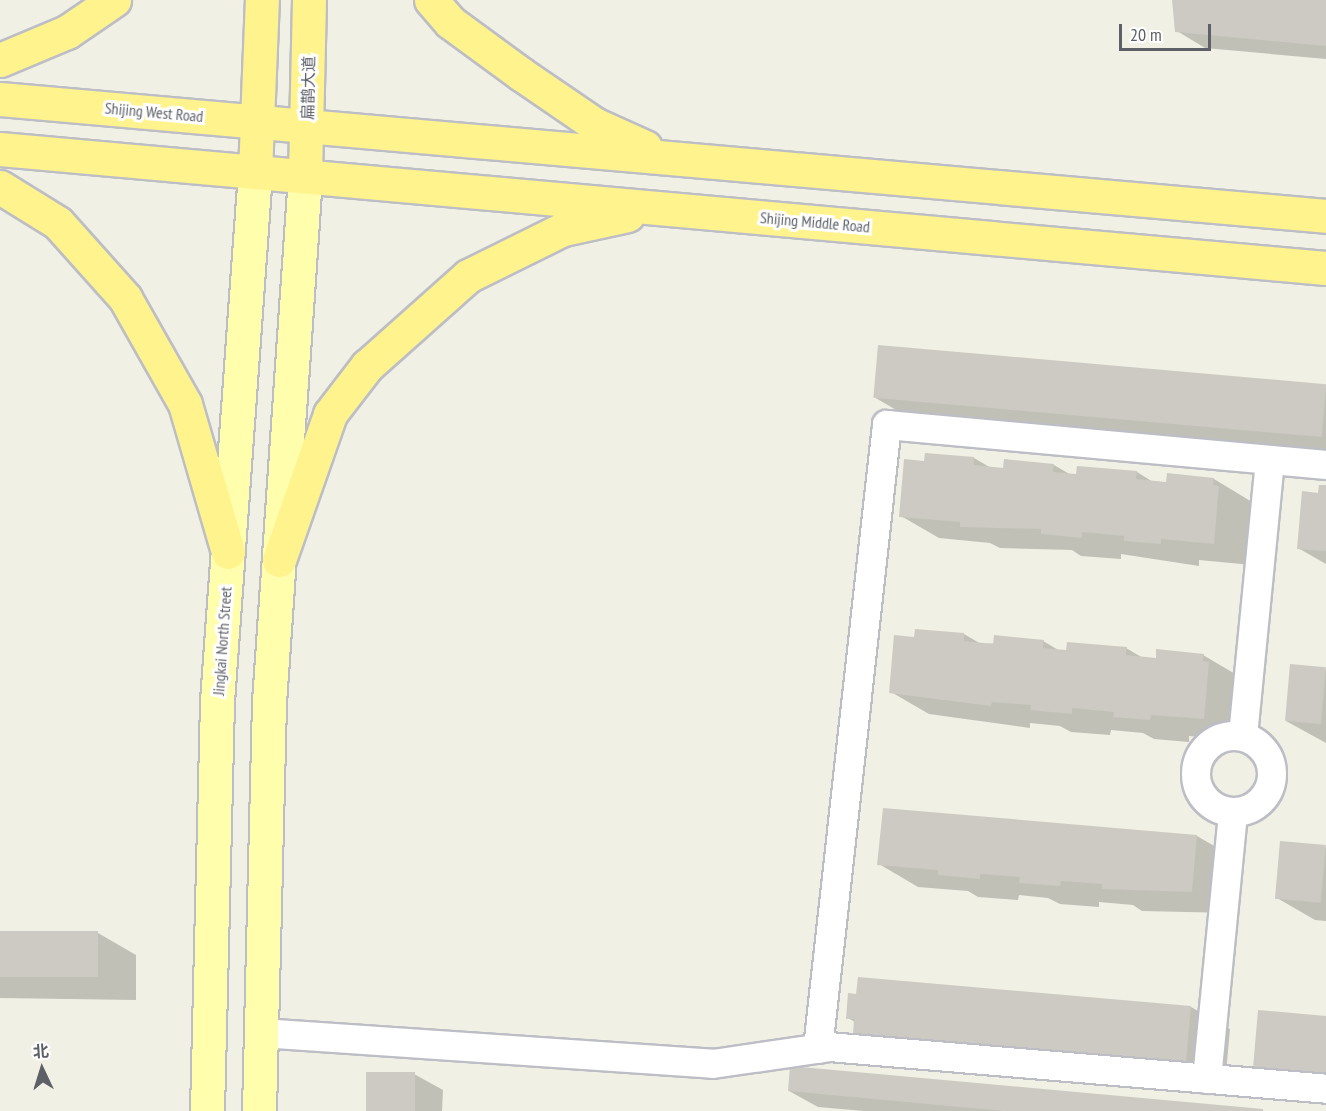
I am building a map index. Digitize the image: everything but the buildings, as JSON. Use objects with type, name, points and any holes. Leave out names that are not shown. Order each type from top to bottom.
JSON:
[{"type":"highway","points":[[0,60],[67,32],[114,0]]},
{"type":"highway","points":[[255,172],[262,0]]},
{"type":"highway","name":"扁鹊大道","points":[[305,176],[309,0]]},
{"type":"highway","points":[[431,0],[450,22],[594,124],[669,158]]},
{"type":"highway","name":"Shijing West Road","points":[[0,99],[307,126]]},
{"type":"highway","points":[[307,126],[1326,216]]},
{"type":"highway","points":[[0,149],[305,176]]},
{"type":"highway","name":"Shijing Middle Road","points":[[305,176],[1326,268]]},
{"type":"highway","points":[[0,187],[58,223],[91,256],[136,316],[185,404],[228,552]]},
{"type":"highway","points":[[279,561],[330,414],[376,358],[468,276],[563,229],[669,209]]},
{"type":"main road","name":"Jingkai North Street","points":[[207,1111],[218,701],[255,172]]},
{"type":"main road","points":[[259,1111],[269,702],[305,176]]},
{"type":"lane","points":[[818,1048],[887,425],[1326,465]]},
{"type":"lane","points":[[1243,736],[1270,460]]},
{"type":"lane","points":[[1243,736],[1268,754],[1272,779],[1260,802],[1249,810],[1233,812],[1218,808],[1204,798],[1197,784],[1196,767],[1213,742],[1243,736]]},
{"type":"lane","points":[[1207,1079],[1233,812]]},
{"type":"lane","points":[[261,1034],[713,1064],[818,1048],[1326,1089]]}]
